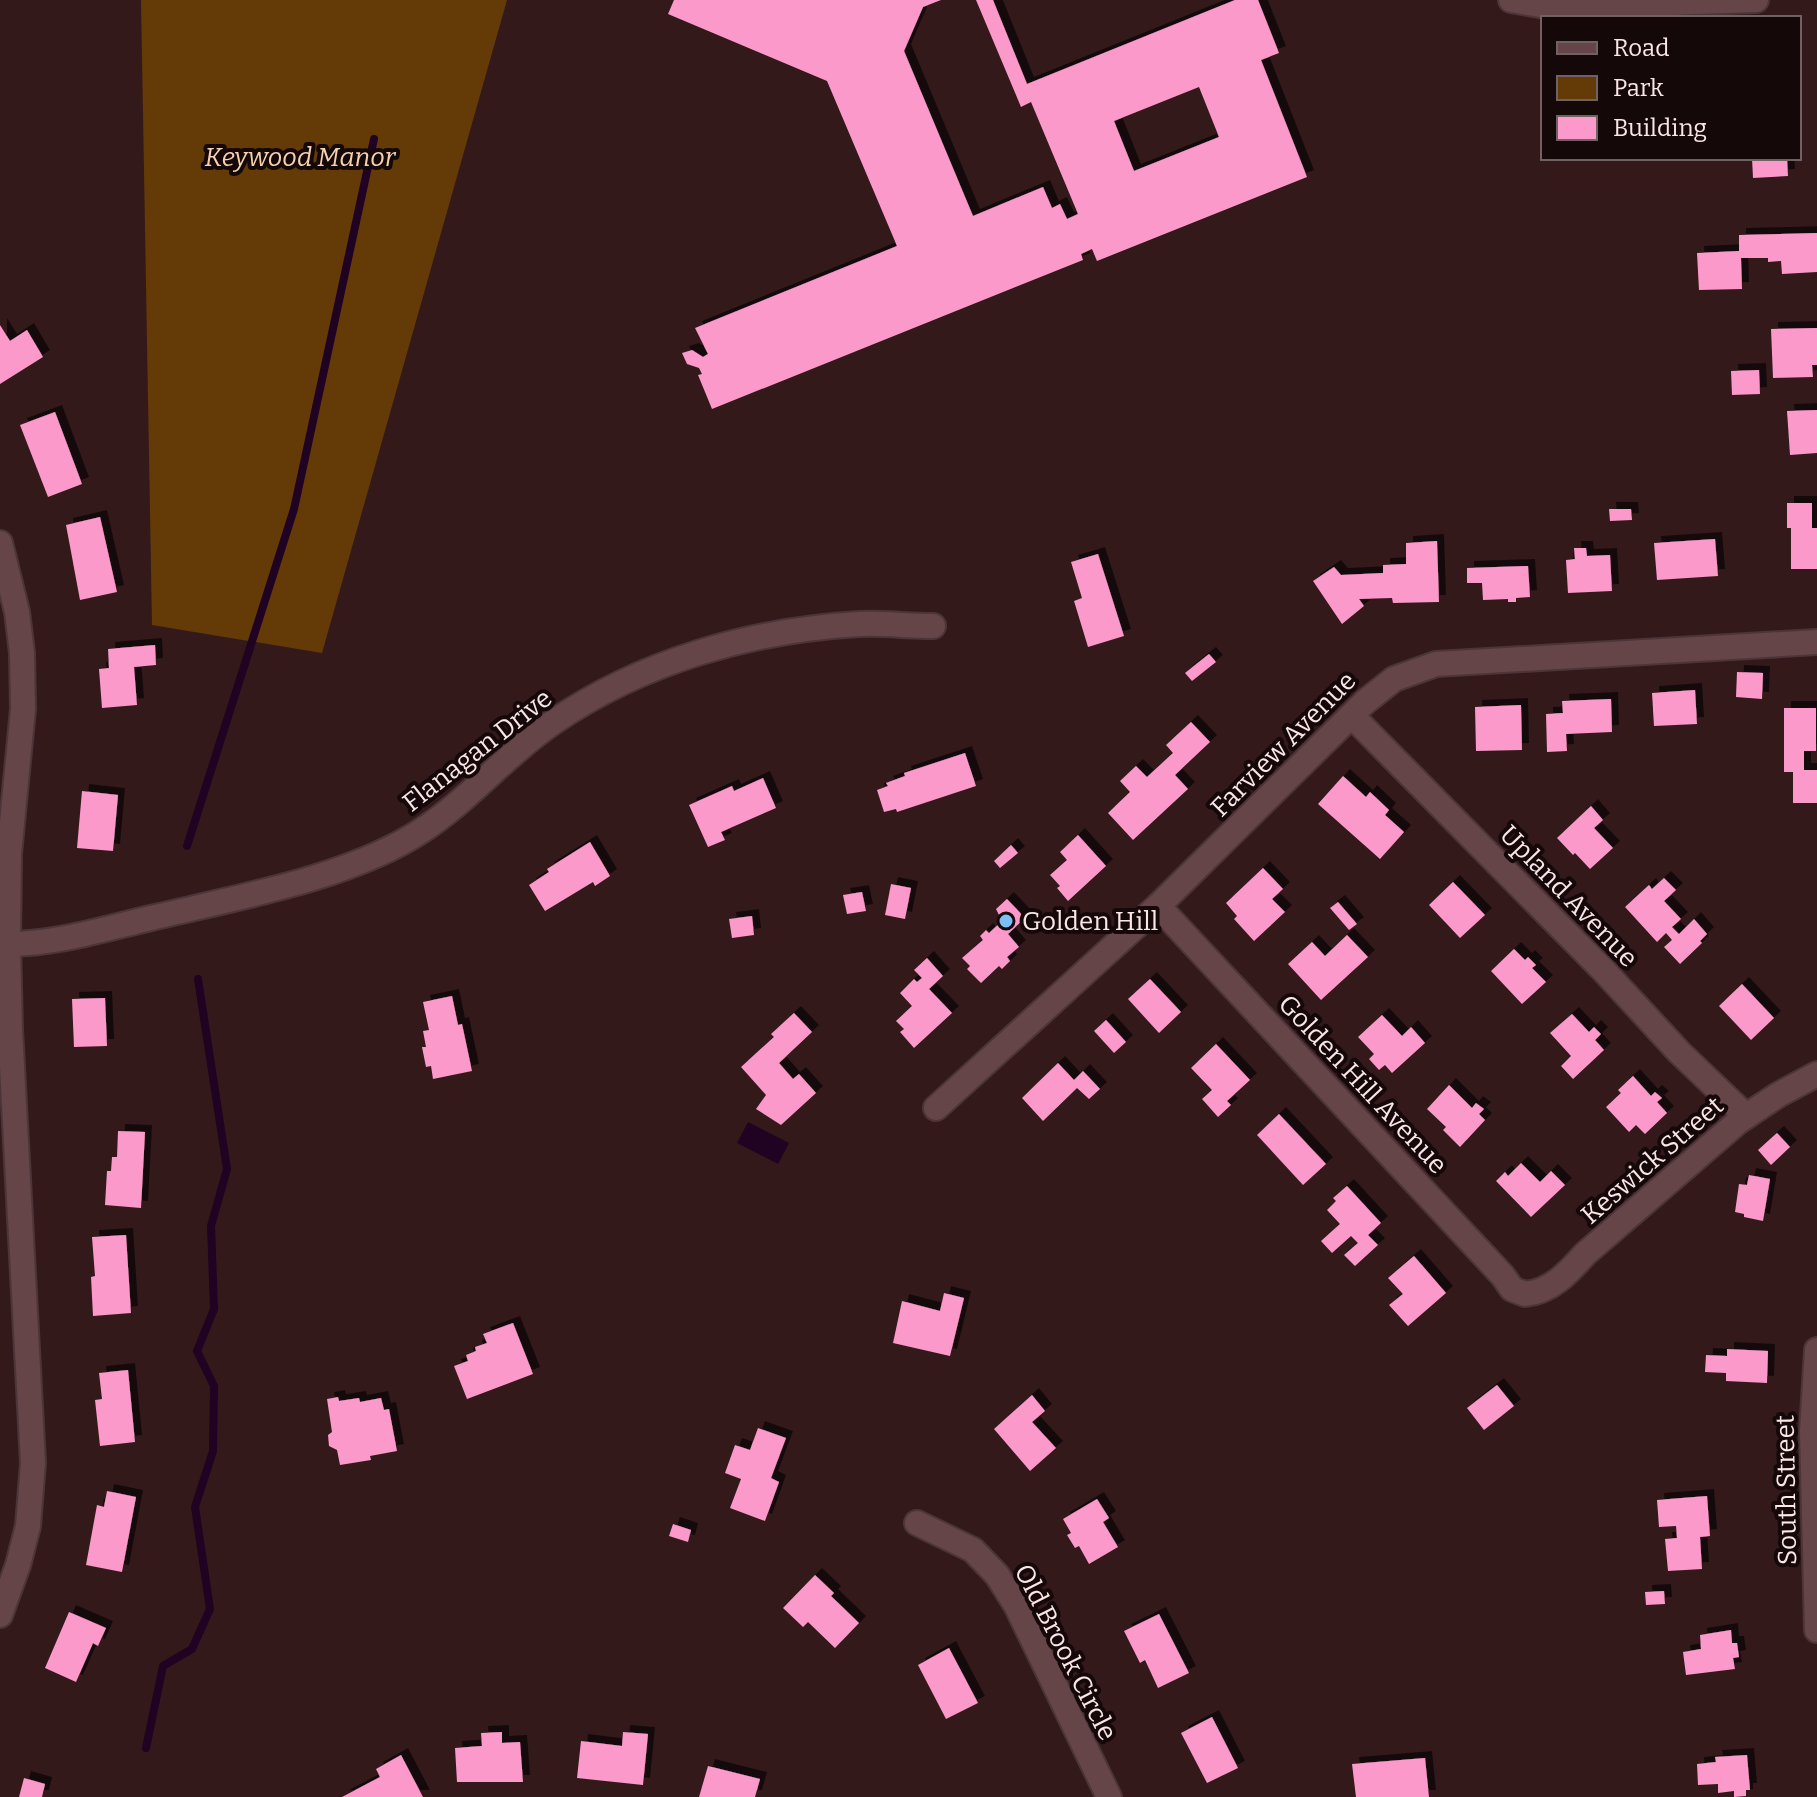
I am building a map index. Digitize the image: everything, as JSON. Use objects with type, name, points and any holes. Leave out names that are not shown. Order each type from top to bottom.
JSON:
[{"type":"street","points":[[1511,0],[1552,7],[1756,0]]},
{"type":"street","points":[[0,543],[17,612],[22,653],[23,709],[9,854],[8,944],[33,1463],[28,1526],[0,1615]]},
{"type":"street","name":"Flanagan Drive","points":[[8,944],[65,938],[187,909],[326,874],[389,849],[450,810],[552,722],[603,693],[706,649],[743,639],[826,626],[933,626]]},
{"type":"street","name":"Farview Avenue","points":[[936,1108],[1158,906],[1388,683],[1430,665],[1817,642]]},
{"type":"street","name":"Upland Avenue","points":[[1352,716],[1605,972],[1679,1052],[1746,1116]]},
{"type":"street","name":"Golden Hill Avenue","points":[[1158,906],[1503,1276],[1507,1284],[1529,1294]]},
{"type":"street","name":"Keswick Street","points":[[1529,1294],[1548,1287],[1566,1275],[1585,1254],[1746,1116],[1817,1074]]},
{"type":"street","name":"South Street","points":[[1817,1350],[1812,1432],[1817,1630]]},
{"type":"street","name":"Old Brook Circle","points":[[917,1523],[973,1550],[997,1575],[1016,1605],[1109,1797]]},
{"type":"green space","name":"Keywood Manor","points":[[141,0],[507,0],[322,653],[152,625]]},
{"type":"shaded area","points":[[748,1122],[789,1143],[778,1164],[737,1143]]},
{"type":"building","points":[[674,0],[941,0],[923,7],[904,51],[973,216],[1043,187],[1052,208],[1060,204],[1067,219],[1078,214],[1031,102],[1021,107],[976,0],[993,0],[1027,84],[1235,0],[1258,0],[1279,53],[1261,60],[1307,177],[1097,261],[1092,249],[1081,254],[1083,260],[712,409],[698,375],[702,374],[699,368],[687,364],[682,353],[692,350],[703,357],[708,354],[695,328],[897,246],[827,81],[668,14]],"holes":[[[1199,87],[1219,137],[1134,171],[1114,121]]]},
{"type":"building","points":[[1752,160],[1787,160],[1788,176],[1753,178]]},
{"type":"building","points":[[1817,233],[1817,272],[1782,274],[1781,261],[1741,258],[1742,289],[1699,290],[1697,253],[1739,251],[1739,235]]},
{"type":"building","points":[[0,325],[10,341],[27,330],[43,357],[0,384]]},
{"type":"building","points":[[1817,328],[1817,365],[1812,365],[1813,377],[1773,378],[1771,329]]},
{"type":"building","points":[[1759,370],[1760,394],[1732,395],[1731,371]]},
{"type":"building","points":[[1817,410],[1817,453],[1790,455],[1787,411]]},
{"type":"building","points":[[55,412],[82,484],[48,497],[20,425]]},
{"type":"building","points":[[1787,503],[1812,503],[1812,528],[1817,528],[1817,569],[1791,569],[1791,528],[1787,528]]},
{"type":"building","points":[[1609,509],[1631,509],[1632,520],[1610,521]]},
{"type":"building","points":[[100,517],[117,592],[80,600],[66,525]]},
{"type":"building","points":[[1715,539],[1718,576],[1657,580],[1654,543]]},
{"type":"building","points":[[1437,541],[1439,602],[1393,603],[1392,598],[1359,599],[1364,606],[1342,624],[1313,581],[1334,567],[1341,575],[1383,573],[1383,565],[1406,564],[1406,543]]},
{"type":"building","points":[[1574,548],[1586,548],[1587,556],[1610,555],[1612,591],[1568,593],[1566,560],[1575,559]]},
{"type":"building","points":[[1098,554],[1124,636],[1088,647],[1074,601],[1082,598],[1071,562]]},
{"type":"building","points":[[1528,566],[1530,597],[1516,598],[1516,602],[1508,602],[1508,599],[1483,600],[1482,583],[1467,583],[1467,568]]},
{"type":"building","points":[[155,645],[156,665],[134,667],[137,705],[102,708],[99,669],[109,668],[108,649]]},
{"type":"building","points":[[1209,654],[1216,662],[1192,681],[1185,673]]},
{"type":"building","points":[[1737,672],[1763,673],[1762,699],[1736,697]]},
{"type":"building","points":[[1695,690],[1697,724],[1654,726],[1652,693]]},
{"type":"building","points":[[1611,699],[1612,732],[1566,734],[1567,751],[1547,752],[1546,714],[1563,713],[1562,701]]},
{"type":"building","points":[[1521,705],[1522,750],[1476,751],[1475,707]]},
{"type":"building","points":[[1784,708],[1816,708],[1816,751],[1804,751],[1804,770],[1817,770],[1817,803],[1793,803],[1793,772],[1784,772]]},
{"type":"building","points":[[1191,722],[1210,742],[1175,775],[1188,789],[1133,840],[1108,813],[1130,792],[1120,781],[1136,766],[1147,777],[1173,753],[1166,745]]},
{"type":"building","points":[[965,753],[976,786],[897,812],[896,809],[884,812],[877,790],[888,786],[886,783],[905,776],[904,773]]},
{"type":"building","points":[[1343,776],[1366,797],[1370,792],[1389,810],[1385,815],[1404,832],[1380,859],[1318,804]]},
{"type":"building","points":[[763,778],[776,808],[721,832],[725,840],[708,847],[689,805],[732,786],[734,791]]},
{"type":"building","points":[[82,791],[118,795],[113,851],[77,848]]},
{"type":"building","points":[[1591,806],[1603,820],[1594,828],[1613,848],[1590,869],[1557,838]]},
{"type":"building","points":[[1078,835],[1106,866],[1068,901],[1050,875],[1067,860],[1060,852]]},
{"type":"building","points":[[590,842],[610,876],[595,886],[593,882],[545,911],[529,885],[549,872],[547,869]]},
{"type":"building","points":[[1011,845],[1018,853],[1000,868],[994,861]]},
{"type":"building","points":[[1263,868],[1283,889],[1272,899],[1285,912],[1254,941],[1234,919],[1237,916],[1226,903]]},
{"type":"building","points":[[1664,878],[1676,890],[1664,901],[1681,919],[1672,927],[1679,934],[1694,919],[1707,934],[1680,964],[1664,947],[1672,940],[1666,933],[1657,942],[1625,907],[1649,885],[1652,889]]},
{"type":"building","points":[[1453,882],[1485,915],[1460,938],[1429,905]]},
{"type":"building","points":[[891,884],[911,888],[905,919],[885,915]]},
{"type":"building","points":[[862,892],[866,911],[847,914],[843,895]]},
{"type":"building","points":[[1007,899],[1025,918],[1008,934],[1019,947],[1007,957],[1010,961],[1002,969],[999,966],[981,983],[967,969],[970,966],[962,958],[983,940],[980,936],[986,930],[989,933],[1002,921],[996,909]]},
{"type":"building","points":[[1338,902],[1357,924],[1349,930],[1330,908]]},
{"type":"building","points":[[752,916],[754,935],[732,938],[729,919]]},
{"type":"building","points":[[1347,935],[1368,957],[1321,1000],[1288,964],[1312,942],[1325,956]]},
{"type":"building","points":[[1514,949],[1525,960],[1528,957],[1536,965],[1532,968],[1546,982],[1522,1004],[1491,971]]},
{"type":"building","points":[[927,958],[943,976],[929,989],[952,1013],[914,1048],[900,1032],[904,1029],[896,1021],[912,1006],[900,993],[914,979],[917,982],[922,978],[914,970]]},
{"type":"building","points":[[1150,979],[1181,1012],[1159,1033],[1128,999]]},
{"type":"building","points":[[1742,984],[1774,1018],[1751,1040],[1719,1006]]},
{"type":"building","points":[[452,996],[458,1025],[462,1024],[472,1071],[433,1079],[431,1066],[426,1067],[422,1047],[426,1047],[423,1031],[429,1030],[423,1002]]},
{"type":"building","points":[[105,998],[107,1046],[74,1047],[72,999]]},
{"type":"building","points":[[794,1013],[812,1032],[779,1063],[793,1079],[799,1074],[816,1093],[781,1125],[756,1109],[766,1095],[741,1067],[774,1037],[771,1034]]},
{"type":"building","points":[[1572,1014],[1589,1032],[1594,1027],[1601,1034],[1595,1040],[1604,1050],[1573,1079],[1561,1066],[1571,1056],[1550,1033]]},
{"type":"building","points":[[1382,1015],[1402,1036],[1411,1027],[1425,1043],[1392,1073],[1385,1065],[1379,1070],[1369,1059],[1374,1054],[1358,1037]]},
{"type":"building","points":[[1106,1020],[1126,1042],[1114,1053],[1094,1031]]},
{"type":"building","points":[[1216,1044],[1250,1080],[1227,1101],[1231,1105],[1218,1117],[1202,1099],[1212,1090],[1191,1068]]},
{"type":"building","points":[[1058,1063],[1074,1080],[1083,1071],[1100,1089],[1089,1099],[1077,1088],[1043,1121],[1022,1098]]},
{"type":"building","points":[[1633,1076],[1651,1096],[1655,1092],[1662,1098],[1657,1102],[1667,1113],[1645,1134],[1636,1125],[1629,1132],[1606,1107]]},
{"type":"building","points":[[1449,1085],[1472,1108],[1476,1103],[1484,1109],[1479,1114],[1485,1120],[1460,1147],[1443,1130],[1446,1127],[1427,1109]]},
{"type":"building","points":[[1279,1114],[1326,1164],[1303,1185],[1257,1135]]},
{"type":"building","points":[[118,1131],[145,1132],[141,1208],[105,1205],[107,1171],[111,1171],[112,1157],[117,1157]]},
{"type":"building","points":[[1777,1133],[1790,1147],[1771,1165],[1758,1150]]},
{"type":"building","points":[[1521,1163],[1540,1182],[1551,1171],[1565,1185],[1531,1217],[1496,1181],[1505,1172],[1508,1176]]},
{"type":"building","points":[[1749,1175],[1770,1179],[1763,1221],[1735,1212],[1739,1184],[1747,1185]]},
{"type":"building","points":[[1347,1186],[1381,1223],[1368,1235],[1378,1245],[1355,1266],[1344,1255],[1358,1243],[1351,1236],[1332,1253],[1321,1241],[1340,1224],[1327,1210],[1336,1201],[1333,1198]]},
{"type":"building","points":[[126,1235],[131,1313],[93,1316],[91,1277],[95,1276],[92,1237]]},
{"type":"building","points":[[1414,1256],[1446,1293],[1408,1326],[1389,1305],[1403,1294],[1388,1278]]},
{"type":"building","points":[[944,1293],[964,1298],[950,1356],[893,1343],[902,1301],[940,1311]]},
{"type":"building","points":[[513,1323],[533,1374],[467,1399],[454,1366],[468,1361],[466,1355],[476,1351],[475,1347],[487,1343],[483,1334]]},
{"type":"building","points":[[1727,1349],[1768,1351],[1767,1383],[1726,1381],[1726,1373],[1705,1372],[1706,1355],[1727,1356]]},
{"type":"building","points":[[128,1370],[135,1442],[100,1446],[95,1400],[102,1399],[99,1373]]},
{"type":"building","points":[[1497,1385],[1514,1406],[1484,1430],[1467,1408]]},
{"type":"building","points":[[1032,1395],[1045,1411],[1032,1422],[1056,1448],[1030,1471],[994,1429]]},
{"type":"building","points":[[338,1397],[339,1401],[359,1398],[360,1402],[381,1398],[384,1410],[389,1409],[397,1451],[370,1456],[371,1460],[340,1465],[337,1450],[329,1446],[328,1435],[332,1432],[327,1399]]},
{"type":"building","points":[[758,1428],[786,1438],[771,1478],[779,1482],[765,1521],[730,1508],[741,1479],[725,1473],[735,1445],[750,1450]]},
{"type":"building","points":[[107,1491],[136,1497],[122,1572],[86,1565],[97,1505],[104,1507]]},
{"type":"building","points":[[1707,1496],[1710,1536],[1700,1537],[1702,1569],[1668,1571],[1665,1539],[1677,1538],[1676,1526],[1659,1527],[1657,1500]]},
{"type":"building","points":[[1097,1499],[1109,1518],[1103,1522],[1118,1547],[1089,1564],[1079,1546],[1075,1548],[1067,1535],[1071,1533],[1063,1519]]},
{"type":"building","points":[[673,1524],[691,1530],[688,1542],[669,1536]]},
{"type":"building","points":[[815,1575],[859,1623],[835,1648],[808,1622],[803,1627],[783,1608]]},
{"type":"building","points":[[1664,1591],[1665,1604],[1646,1605],[1645,1592]]},
{"type":"building","points":[[69,1612],[106,1628],[98,1646],[93,1643],[76,1682],[45,1668]]},
{"type":"building","points":[[1159,1614],[1189,1673],[1158,1688],[1145,1660],[1140,1663],[1124,1631]]},
{"type":"building","points":[[1731,1630],[1732,1643],[1737,1643],[1739,1657],[1733,1658],[1735,1669],[1686,1675],[1683,1652],[1701,1649],[1700,1635]]},
{"type":"building","points":[[949,1648],[978,1703],[946,1719],[918,1665]]},
{"type":"building","points":[[1212,1717],[1238,1768],[1207,1783],[1181,1733]]},
{"type":"building","points":[[502,1732],[502,1743],[520,1742],[523,1782],[457,1782],[455,1748],[482,1746],[481,1733]]},
{"type":"building","points":[[623,1732],[648,1734],[643,1785],[577,1778],[581,1741],[622,1746]]},
{"type":"building","points":[[401,1755],[423,1797],[342,1797],[380,1777],[376,1769]]},
{"type":"building","points":[[1747,1755],[1750,1790],[1746,1790],[1746,1796],[1734,1797],[1734,1791],[1718,1793],[1718,1784],[1698,1785],[1697,1764],[1716,1762],[1715,1757]]},
{"type":"building","points":[[1425,1758],[1429,1797],[1356,1797],[1352,1764]]},
{"type":"building","points":[[708,1766],[760,1779],[755,1797],[699,1797]]},
{"type":"building","points":[[24,1778],[45,1784],[42,1797],[19,1797]]},
{"type":"waterway","points":[[187,846],[294,509],[374,139]]},
{"type":"waterway","points":[[146,1748],[163,1666],[192,1649],[210,1609],[195,1507],[213,1451],[214,1386],[197,1351],[214,1309],[211,1226],[227,1169],[198,979]]},
{"type":"place","name":"Golden Hill","points":[[1006,921]]}]
